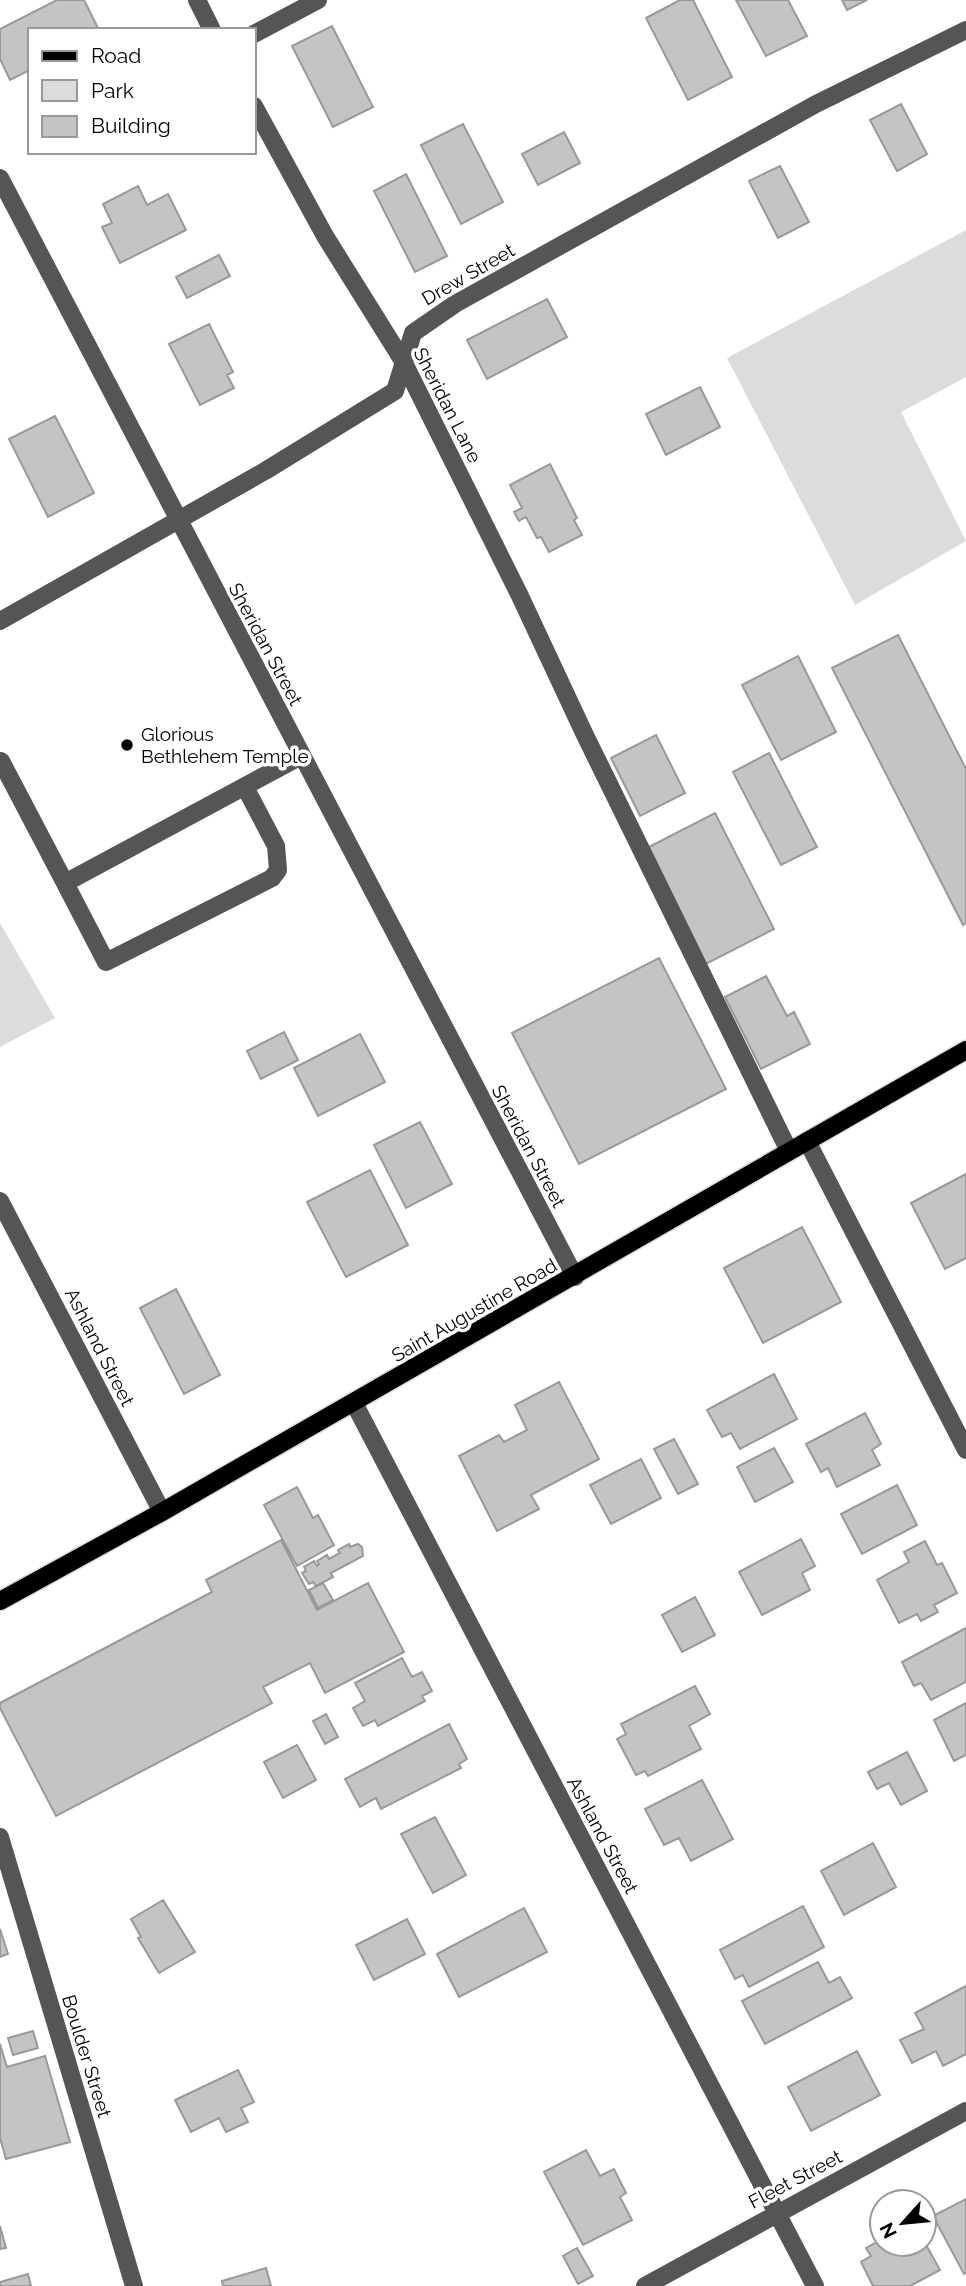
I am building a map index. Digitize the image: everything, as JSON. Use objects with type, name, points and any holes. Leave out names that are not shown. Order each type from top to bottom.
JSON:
[{"type":"main road","name":"Saint Augustine Road","points":[[0,1601],[575,1277],[966,1050]]},
{"type":"street","points":[[197,0],[211,28]]},
{"type":"street","points":[[256,33],[318,0]]},
{"type":"street","name":"Drew Street","points":[[0,621],[265,471],[395,391],[413,333],[455,304],[816,104],[966,30]]},
{"type":"street","name":"Sheridan Lane","points":[[256,110],[325,236],[403,361],[789,1151]]},
{"type":"street","name":"Sheridan Street","points":[[0,178],[575,1277]]},
{"type":"street","points":[[65,883],[301,757]]},
{"type":"street","points":[[1,761],[106,962],[272,878],[278,870],[276,846],[245,787]]},
{"type":"street","points":[[807,1141],[966,1450]]},
{"type":"street","name":"Ashland Street","points":[[0,1201],[162,1512]]},
{"type":"street","name":"Ashland Street","points":[[354,1403],[815,2286]]},
{"type":"street","name":"Boulder Street","points":[[0,1837],[134,2286]]},
{"type":"street","name":"Fleet Street","points":[[645,2286],[966,2111]]},
{"type":"green space","points":[[966,230],[966,377],[901,412],[966,541],[855,605],[727,358]]},
{"type":"green space","points":[[0,923],[55,1018],[0,1047]]},
{"type":"building","points":[[57,0],[84,0],[98,28],[28,28],[28,71],[10,80],[0,59],[0,29]]},
{"type":"building","points":[[680,0],[693,0],[732,77],[688,100],[646,18]]},
{"type":"building","points":[[736,0],[788,0],[807,36],[766,56]]},
{"type":"building","points":[[842,0],[867,0],[847,10]]},
{"type":"building","points":[[332,26],[373,107],[333,127],[292,46]]},
{"type":"building","points":[[901,104],[927,154],[897,171],[870,120]]},
{"type":"building","points":[[463,124],[503,202],[461,224],[421,145]]},
{"type":"building","points":[[564,132],[580,163],[538,185],[522,154]]},
{"type":"building","points":[[780,166],[809,222],[778,238],[749,181]]},
{"type":"building","points":[[406,174],[447,256],[415,272],[374,191]]},
{"type":"building","points":[[138,186],[147,205],[168,194],[186,230],[120,263],[102,227],[112,223],[103,204]]},
{"type":"building","points":[[219,255],[230,276],[187,298],[176,277]]},
{"type":"building","points":[[547,299],[567,337],[487,379],[467,340]]},
{"type":"building","points":[[209,324],[233,372],[227,375],[234,388],[200,405],[169,344]]},
{"type":"building","points":[[700,387],[720,427],[666,455],[646,414]]},
{"type":"building","points":[[55,416],[94,493],[48,517],[9,439]]},
{"type":"building","points":[[550,464],[577,518],[574,520],[582,535],[549,552],[541,537],[537,538],[526,517],[519,521],[514,512],[522,508],[510,485]]},
{"type":"building","points":[[898,635],[966,769],[966,923],[963,925],[832,668]]},
{"type":"building","points":[[798,656],[836,732],[781,760],[742,685]]},
{"type":"building","points":[[656,735],[685,793],[640,816],[611,758]]},
{"type":"building","points":[[769,753],[817,847],[781,865],[733,772]]},
{"type":"building","points":[[715,813],[774,929],[704,965],[645,849]]},
{"type":"building","points":[[659,958],[726,1089],[579,1164],[512,1033]]},
{"type":"building","points":[[766,976],[787,1016],[794,1012],[810,1044],[761,1069],[725,997]]},
{"type":"building","points":[[284,1032],[298,1060],[261,1079],[247,1051]]},
{"type":"building","points":[[360,1034],[385,1082],[318,1116],[294,1068]]},
{"type":"building","points":[[420,1122],[452,1184],[406,1208],[374,1145]]},
{"type":"building","points":[[370,1170],[408,1245],[346,1277],[307,1202]]},
{"type":"building","points":[[966,1174],[966,1258],[945,1269],[911,1203]]},
{"type":"building","points":[[802,1227],[841,1302],[763,1343],[724,1268]]},
{"type":"building","points":[[176,1289],[220,1375],[184,1394],[140,1308]]},
{"type":"building","points":[[774,1374],[797,1419],[740,1449],[731,1433],[722,1437],[707,1410]]},
{"type":"building","points":[[559,1382],[599,1459],[531,1495],[539,1509],[497,1531],[459,1456],[499,1435],[504,1442],[527,1430],[515,1405]]},
{"type":"building","points":[[865,1413],[881,1444],[872,1450],[880,1465],[837,1487],[828,1468],[821,1472],[806,1444]]},
{"type":"building","points":[[674,1439],[698,1484],[678,1494],[654,1449]]},
{"type":"building","points":[[774,1448],[793,1482],[755,1502],[737,1467]]},
{"type":"building","points":[[641,1459],[661,1498],[611,1524],[590,1485]]},
{"type":"building","points":[[897,1485],[917,1525],[862,1554],[841,1514]]},
{"type":"building","points":[[297,1487],[313,1518],[318,1515],[334,1545],[297,1566],[264,1505]]},
{"type":"building","points":[[801,1539],[815,1566],[802,1573],[810,1590],[762,1615],[739,1572]]},
{"type":"building","points":[[281,1540],[317,1610],[368,1583],[404,1652],[325,1693],[310,1663],[263,1687],[272,1703],[56,1816],[0,1708],[0,1703],[212,1592],[206,1580]]},
{"type":"building","points":[[925,1541],[937,1565],[942,1563],[957,1593],[934,1605],[938,1612],[921,1621],[917,1614],[899,1623],[877,1580],[909,1562],[904,1552]]},
{"type":"building","points":[[349,1544],[350,1547],[358,1544],[362,1547],[363,1556],[331,1573],[333,1577],[316,1586],[313,1582],[309,1584],[302,1573],[306,1571],[304,1567],[314,1561],[317,1566],[317,1561],[327,1555],[329,1559]]},
{"type":"building","points":[[323,1583],[333,1600],[318,1608],[309,1590]]},
{"type":"building","points":[[695,1597],[715,1635],[682,1652],[662,1615]]},
{"type":"building","points":[[966,1628],[966,1682],[931,1700],[921,1683],[914,1686],[902,1662]]},
{"type":"building","points":[[402,1658],[412,1677],[422,1672],[432,1691],[422,1696],[425,1701],[378,1726],[375,1720],[363,1726],[353,1708],[365,1701],[355,1683]]},
{"type":"building","points":[[695,1686],[710,1714],[689,1726],[701,1749],[648,1776],[645,1771],[636,1775],[617,1739],[626,1734],[621,1724]]},
{"type":"building","points":[[966,1703],[966,1755],[954,1761],[934,1720]]},
{"type":"building","points":[[326,1714],[338,1737],[325,1744],[313,1721]]},
{"type":"building","points":[[449,1724],[467,1759],[459,1764],[461,1768],[381,1809],[376,1798],[360,1807],[345,1779]]},
{"type":"building","points":[[297,1745],[316,1780],[283,1798],[264,1762]]},
{"type":"building","points":[[907,1752],[927,1791],[901,1805],[889,1783],[877,1789],[868,1772]]},
{"type":"building","points":[[702,1780],[733,1839],[691,1861],[679,1838],[664,1845],[645,1809]]},
{"type":"building","points":[[435,1817],[466,1875],[433,1893],[401,1834]]},
{"type":"building","points":[[873,1843],[896,1887],[844,1915],[821,1871]]},
{"type":"building","points":[[163,1900],[195,1952],[159,1973],[138,1938],[141,1937],[131,1919]]},
{"type":"building","points":[[803,1906],[824,1947],[749,1987],[743,1975],[735,1979],[720,1950]]},
{"type":"building","points":[[524,1908],[547,1952],[459,1997],[437,1954]]},
{"type":"building","points":[[407,1919],[425,1954],[374,1980],[356,1945]]},
{"type":"building","points":[[0,1929],[8,1954],[0,1957]]},
{"type":"building","points":[[818,1962],[829,1983],[840,1977],[852,1998],[765,2044],[742,2001]]},
{"type":"building","points":[[966,1986],[966,2054],[943,2066],[936,2051],[912,2063],[900,2040],[924,2029],[915,2013]]},
{"type":"building","points":[[33,2031],[38,2048],[13,2055],[8,2038]]},
{"type":"building","points":[[0,2044],[7,2067],[45,2056],[70,2142],[6,2159],[0,2138]]},
{"type":"building","points":[[857,2051],[880,2095],[811,2131],[788,2087]]},
{"type":"building","points":[[238,2070],[254,2102],[241,2108],[248,2122],[226,2132],[219,2118],[191,2132],[175,2100]]},
{"type":"building","points":[[586,2150],[600,2176],[614,2169],[626,2193],[620,2197],[632,2220],[583,2245],[544,2172]]},
{"type":"building","points":[[966,2199],[964,2274],[938,2225],[938,2213]]},
{"type":"building","points":[[0,2226],[6,2248],[0,2249]]},
{"type":"building","points":[[577,2248],[593,2276],[578,2284],[563,2256]]},
{"type":"building","points":[[868,2258],[933,2258],[940,2270],[910,2286],[873,2286],[861,2262]]},
{"type":"building","points":[[266,2268],[271,2286],[223,2286],[222,2281]]},
{"type":"building","points":[[28,2274],[31,2286],[0,2286],[0,2282]]},
{"type":"place","name":"Glorious Bethlehem Temple","points":[[127,745]]}]
